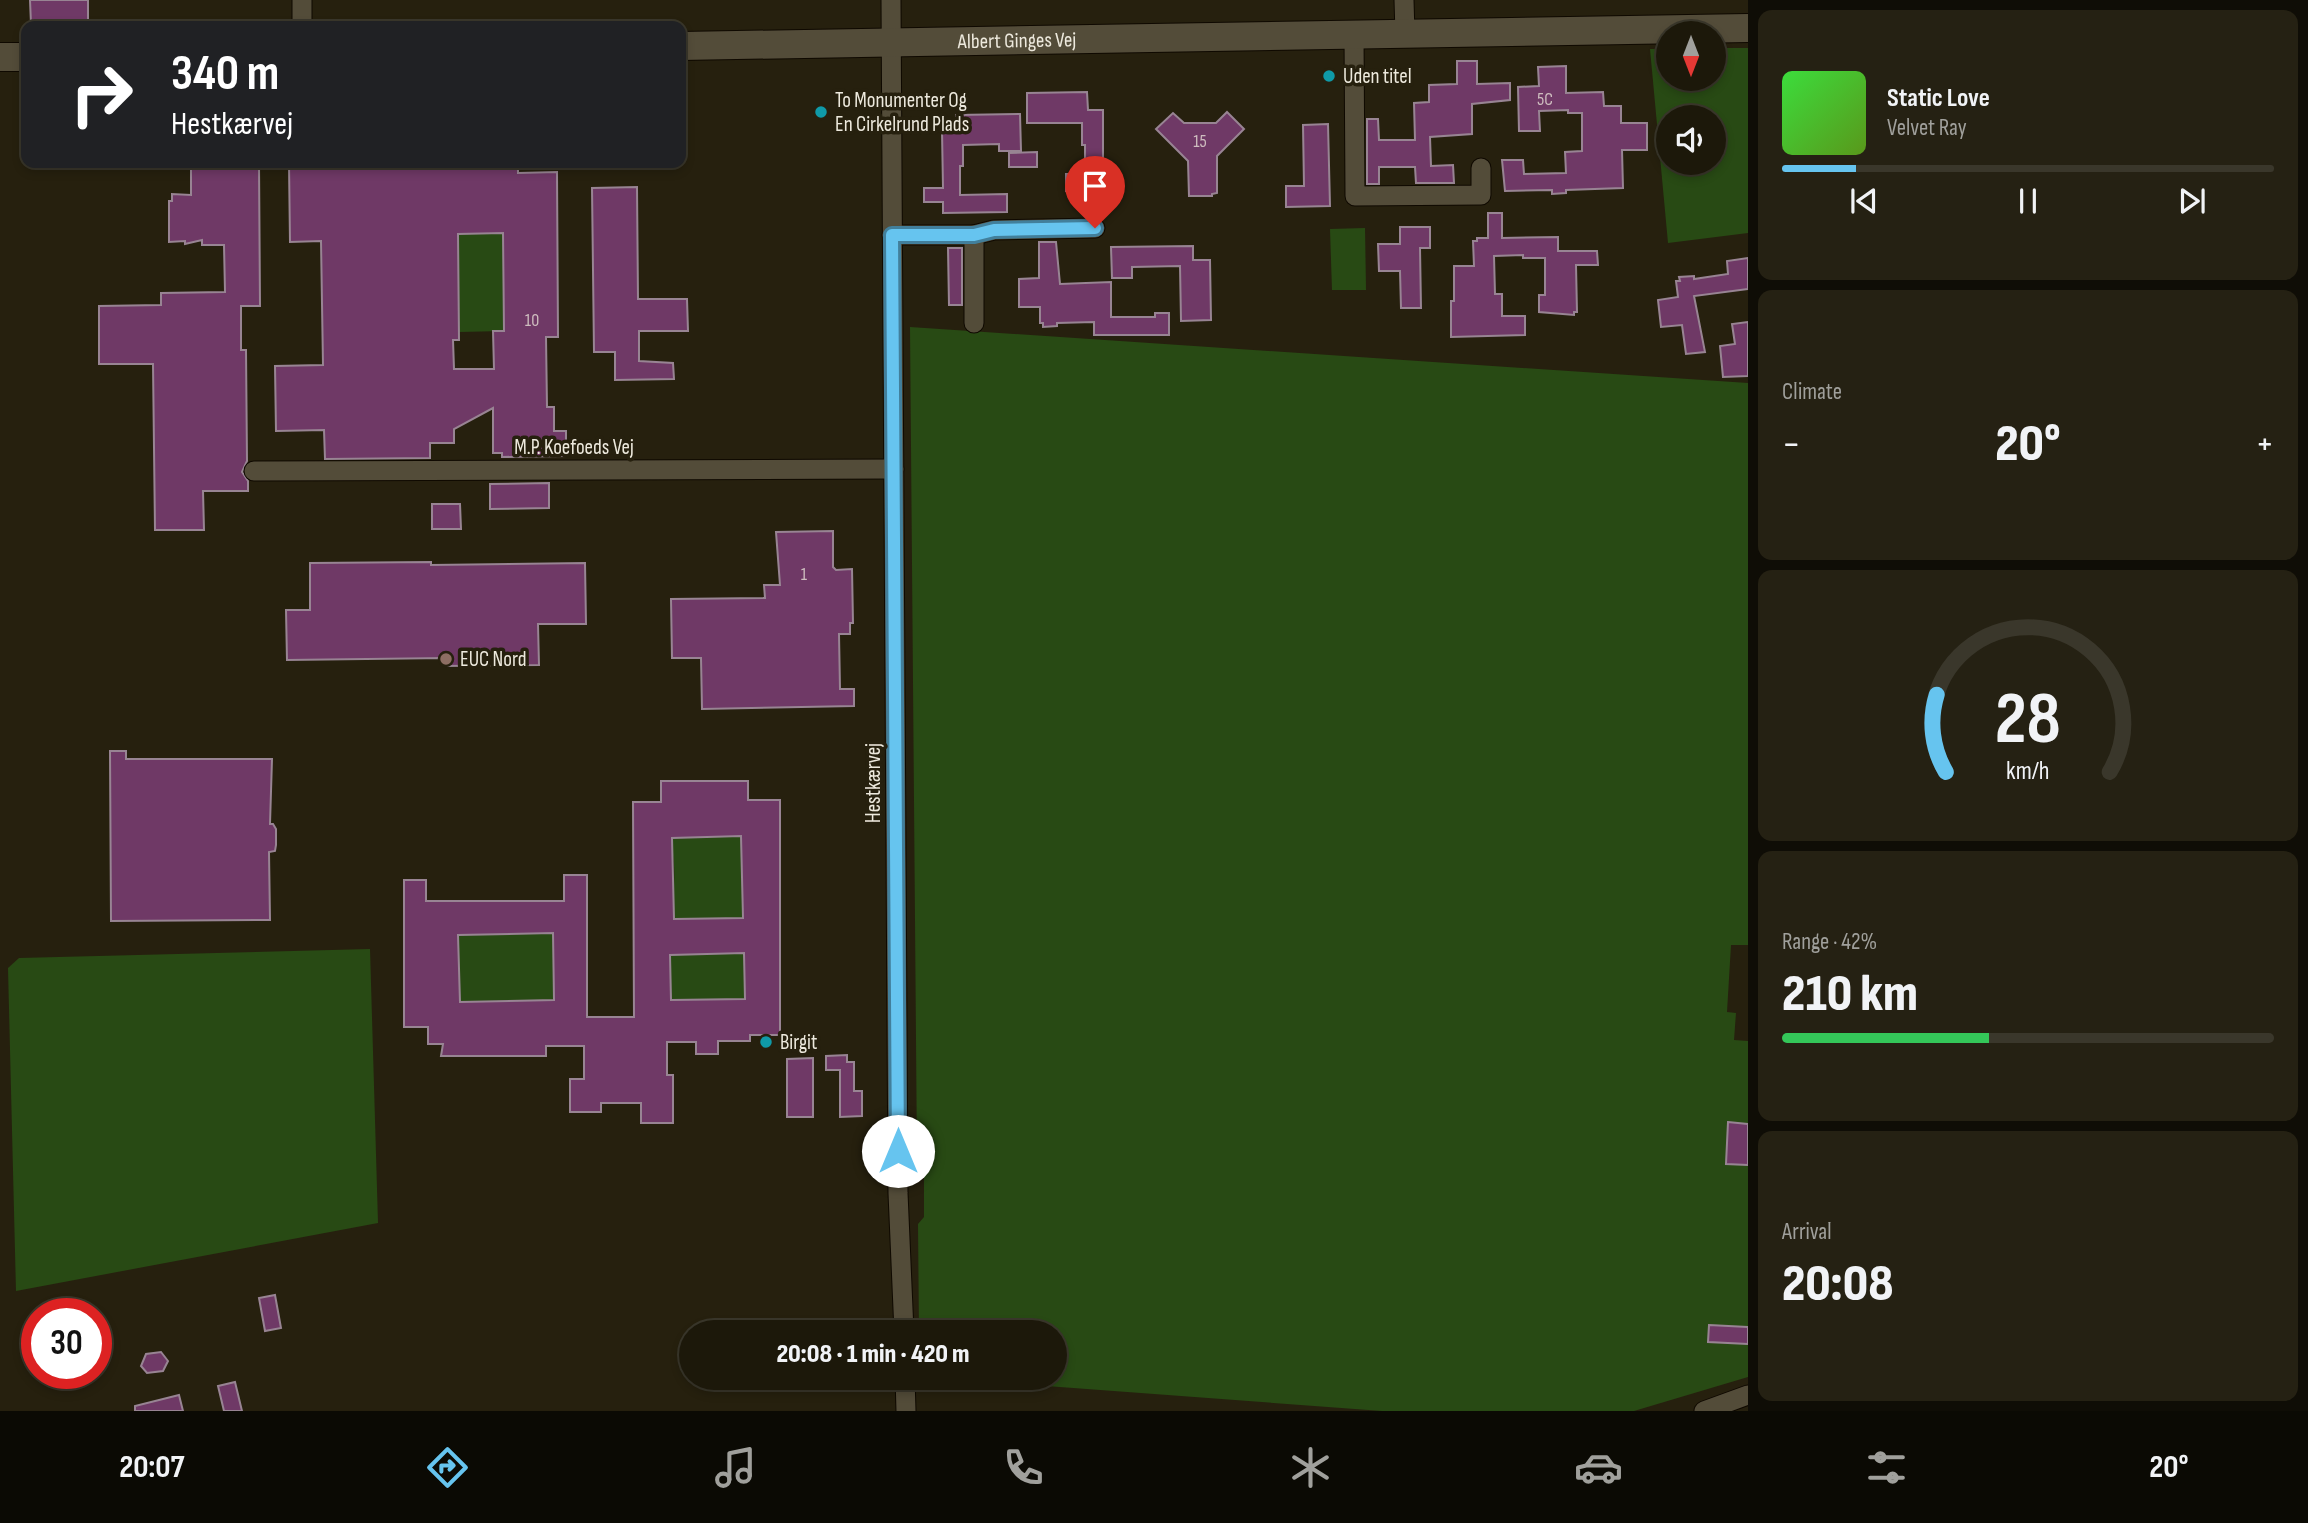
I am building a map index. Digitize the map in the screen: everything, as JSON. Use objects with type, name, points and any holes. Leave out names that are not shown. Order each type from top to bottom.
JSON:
[{"type":"street","points":[[302,0],[302,21]]},
{"type":"street","name":"Hestkærvej","points":[[891,0],[898,1193],[903,1320]]},
{"type":"street","points":[[1404,0],[1405,34]]},
{"type":"street","name":"Albert Ginges Vej","points":[[686,46],[1748,28]]},
{"type":"street","points":[[1354,35],[1355,196],[1481,195],[1481,168]]},
{"type":"street","points":[[0,57],[21,57]]},
{"type":"street","points":[[892,235],[974,235],[994,230],[1095,228]]},
{"type":"street","points":[[974,235],[974,323]]},
{"type":"street","name":"M.P. Koefoeds Vej","points":[[254,471],[894,469]]},
{"type":"street","points":[[905,1390],[906,1411]]},
{"type":"street","points":[[1704,1411],[1748,1395]]},
{"type":"green space","points":[[1726,48],[1748,48],[1748,233],[1668,243],[1662,175],[1726,175],[1726,105],[1656,105],[1656,114],[1650,49],[1656,49],[1656,91],[1726,91]]},
{"type":"green space","points":[[1365,228],[1366,290],[1332,290],[1330,229]]},
{"type":"green space","points":[[503,233],[504,331],[459,332],[458,234]]},
{"type":"green space","points":[[910,327],[1748,383],[1748,945],[1731,945],[1727,1012],[1736,1013],[1734,1040],[1748,1041],[1748,1377],[1634,1411],[1382,1411],[1067,1388],[1067,1320],[919,1320],[918,1224],[924,1217],[924,1164],[917,1158]]},
{"type":"green space","points":[[741,836],[743,918],[670,919],[674,867],[668,838]]},
{"type":"green space","points":[[554,933],[554,1000],[447,1002],[459,980],[458,935]]},
{"type":"green space","points":[[370,949],[378,1223],[16,1291],[8,968],[19,958]]},
{"type":"green space","points":[[744,953],[745,999],[671,1000],[670,955]]},
{"type":"building","points":[[30,0],[88,0],[88,21],[31,21]]},
{"type":"building","points":[[1457,61],[1477,61],[1477,84],[1510,83],[1510,100],[1472,104],[1472,134],[1430,137],[1431,166],[1453,165],[1454,183],[1416,183],[1415,167],[1379,167],[1379,184],[1367,184],[1367,119],[1378,119],[1379,140],[1415,140],[1414,103],[1429,102],[1429,85],[1457,84]]},
{"type":"building","points":[[1566,66],[1566,93],[1603,92],[1604,106],[1621,106],[1621,123],[1647,123],[1647,150],[1622,150],[1623,188],[1566,190],[1566,193],[1552,194],[1552,190],[1505,191],[1502,160],[1523,160],[1524,174],[1566,173],[1565,152],[1582,151],[1582,113],[1568,113],[1568,110],[1539,111],[1540,131],[1519,131],[1518,87],[1539,86],[1538,67]]},
{"type":"building","points":[[1087,92],[1088,110],[1103,110],[1103,191],[1100,191],[1100,194],[1066,191],[1066,174],[1085,174],[1082,123],[1027,123],[1027,93]]},
{"type":"building","points":[[1227,112],[1244,129],[1217,156],[1217,193],[1212,196],[1189,196],[1188,161],[1156,129],[1173,113],[1184,123],[1216,123]]},
{"type":"building","points":[[1020,114],[1021,151],[999,151],[999,144],[963,145],[963,166],[960,166],[960,195],[1007,194],[1007,212],[943,213],[943,202],[924,202],[924,188],[943,188],[942,131],[956,131],[956,115]]},
{"type":"building","points":[[1328,124],[1330,206],[1286,207],[1286,186],[1304,186],[1303,125]]},
{"type":"building","points":[[1037,152],[1037,167],[1009,167],[1009,153]]},
{"type":"building","points":[[191,168],[259,168],[260,306],[241,306],[241,350],[246,350],[247,461],[242,472],[248,481],[248,491],[203,491],[204,530],[155,530],[153,364],[99,364],[99,306],[161,305],[161,293],[225,292],[224,245],[202,245],[202,240],[185,244],[185,241],[169,242],[169,201],[172,201],[172,194],[191,195]]},
{"type":"building","points":[[289,168],[518,168],[518,173],[557,172],[558,337],[546,337],[547,407],[554,407],[554,431],[566,431],[566,456],[502,457],[502,453],[493,453],[493,408],[454,429],[454,443],[430,443],[430,458],[325,459],[324,430],[276,431],[275,366],[323,365],[321,241],[290,242]],"holes":[[[503,233],[504,331],[493,331],[494,369],[454,369],[453,340],[459,340],[458,234]]]},
{"type":"building","points":[[637,187],[638,299],[687,299],[688,331],[639,331],[639,361],[673,363],[674,379],[615,380],[615,352],[594,352],[592,188]]},
{"type":"building","points":[[1488,213],[1502,213],[1502,238],[1558,237],[1558,251],[1597,251],[1598,265],[1576,265],[1577,312],[1574,312],[1574,315],[1539,312],[1539,295],[1545,295],[1545,258],[1523,258],[1523,255],[1494,256],[1495,294],[1502,294],[1502,316],[1525,316],[1525,335],[1451,337],[1454,266],[1474,266],[1473,241],[1477,241],[1477,238],[1488,238]]},
{"type":"building","points":[[1400,227],[1430,227],[1430,248],[1420,248],[1421,308],[1401,308],[1400,271],[1379,271],[1378,244],[1400,244]]},
{"type":"building","points":[[1039,242],[1056,242],[1060,284],[1111,282],[1111,317],[1155,317],[1155,313],[1169,313],[1169,335],[1094,335],[1094,322],[1057,323],[1057,326],[1043,327],[1043,323],[1040,323],[1040,307],[1019,307],[1019,279],[1039,278]]},
{"type":"building","points":[[1193,246],[1193,260],[1210,260],[1211,320],[1181,321],[1180,266],[1132,267],[1132,278],[1112,278],[1111,247]]},
{"type":"building","points":[[948,248],[962,248],[962,305],[949,305]]},
{"type":"building","points":[[1748,258],[1748,289],[1694,296],[1705,352],[1686,354],[1682,325],[1661,327],[1658,300],[1678,297],[1676,281],[1680,281],[1679,277],[1694,276],[1694,279],[1728,274],[1727,261]]},
{"type":"building","points":[[1748,322],[1748,376],[1723,377],[1720,346],[1735,344],[1732,324]]},
{"type":"building","points":[[549,483],[549,508],[490,509],[490,484]]},
{"type":"building","points":[[432,504],[460,504],[461,529],[432,529]]},
{"type":"building","points":[[833,531],[833,567],[836,570],[852,569],[853,623],[850,623],[850,634],[839,634],[840,689],[854,689],[854,706],[702,709],[701,658],[672,658],[671,599],[765,598],[764,585],[780,585],[776,532]]},
{"type":"building","points":[[431,562],[431,565],[585,563],[586,624],[538,624],[539,665],[446,666],[446,658],[287,660],[286,610],[310,610],[310,563]]},
{"type":"building","points":[[110,751],[126,751],[126,759],[272,759],[270,824],[276,829],[276,845],[275,851],[269,852],[270,920],[111,921]]},
{"type":"building","points":[[661,781],[748,781],[748,800],[780,800],[780,1035],[750,1035],[750,1041],[718,1041],[718,1054],[696,1054],[696,1042],[667,1042],[667,1075],[673,1075],[673,1123],[641,1123],[641,1103],[601,1103],[601,1112],[570,1112],[570,1079],[584,1079],[584,1046],[546,1046],[546,1056],[441,1056],[443,1044],[428,1044],[428,1027],[404,1027],[404,880],[426,880],[426,901],[564,901],[564,875],[587,875],[587,1017],[634,1017],[633,802],[661,802]],"holes":[[[741,836],[743,918],[674,919],[672,838]],[[553,933],[554,1000],[460,1002],[458,935]],[[744,953],[745,999],[671,1000],[670,955]]]},
{"type":"building","points":[[847,1055],[847,1062],[854,1062],[854,1091],[862,1091],[862,1116],[840,1117],[840,1070],[826,1070],[826,1056]]},
{"type":"building","points":[[813,1058],[813,1117],[787,1117],[787,1059]]},
{"type":"building","points":[[1728,1122],[1748,1124],[1748,1165],[1726,1164]]},
{"type":"building","points":[[275,1295],[281,1328],[265,1331],[259,1298]]},
{"type":"building","points":[[1709,1325],[1748,1327],[1748,1344],[1708,1342]]},
{"type":"building","points":[[161,1352],[168,1361],[163,1371],[147,1373],[141,1366],[146,1354]]},
{"type":"building","points":[[235,1382],[242,1411],[224,1411],[218,1386]]},
{"type":"building","points":[[179,1395],[183,1411],[135,1411],[135,1406]]},
{"type":"place","name":"Uden titel","points":[[1329,76]]},
{"type":"place","name":"To Monumenter Og En Cirkelrund Plads","points":[[821,112]]},
{"type":"place","name":"EUC Nord","points":[[446,659]]},
{"type":"place","name":"Birgit","points":[[766,1042]]},
{"type":"route","points":[[898,1151],[892,235],[974,235],[994,230],[1095,228]]}]
